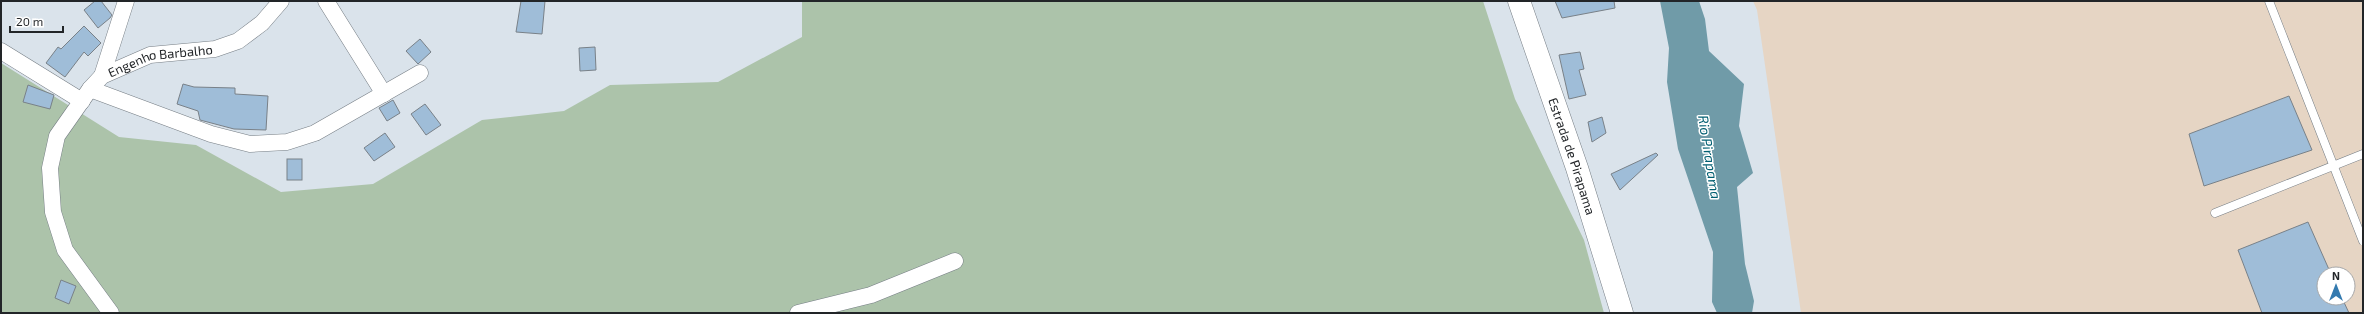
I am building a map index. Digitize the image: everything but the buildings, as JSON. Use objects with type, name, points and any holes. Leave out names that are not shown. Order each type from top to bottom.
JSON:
[{"type":"main road","name":"Estrada de Pirapama","points":[[1519,1],[1577,168],[1622,313]]},
{"type":"street","points":[[102,76],[126,1]]},
{"type":"street","name":"Engenho Barbalho","points":[[111,313],[65,250],[53,212],[50,168],[57,136],[86,95],[102,76],[150,55],[215,49],[238,41],[262,23],[281,1]]},
{"type":"street","points":[[326,1],[384,94]]},
{"type":"street","points":[[1,51],[27,69],[86,95],[250,144],[287,142],[316,133],[420,73]]},
{"type":"street","points":[[798,313],[871,295],[955,261]]},
{"type":"lane","points":[[2269,1],[2363,241]]},
{"type":"lane","points":[[2216,213],[2363,154]]},
{"type":"shaded area","points":[[1753,1],[2363,1],[2363,313],[1801,313],[1757,10]]},
{"type":"green space","points":[[802,1],[1483,1],[1515,99],[1584,240],[1604,313],[1,313],[1,63],[119,137],[196,145],[281,192],[373,184],[482,120],[564,111],[610,85],[718,82],[802,37]]},
{"type":"water","name":"Rio Pirapama","points":[[1660,1],[1699,1],[1705,19],[1709,51],[1744,84],[1739,126],[1753,173],[1737,187],[1745,264],[1754,301],[1752,313],[1717,313],[1712,302],[1713,252],[1678,149],[1667,82],[1669,48]]}]
